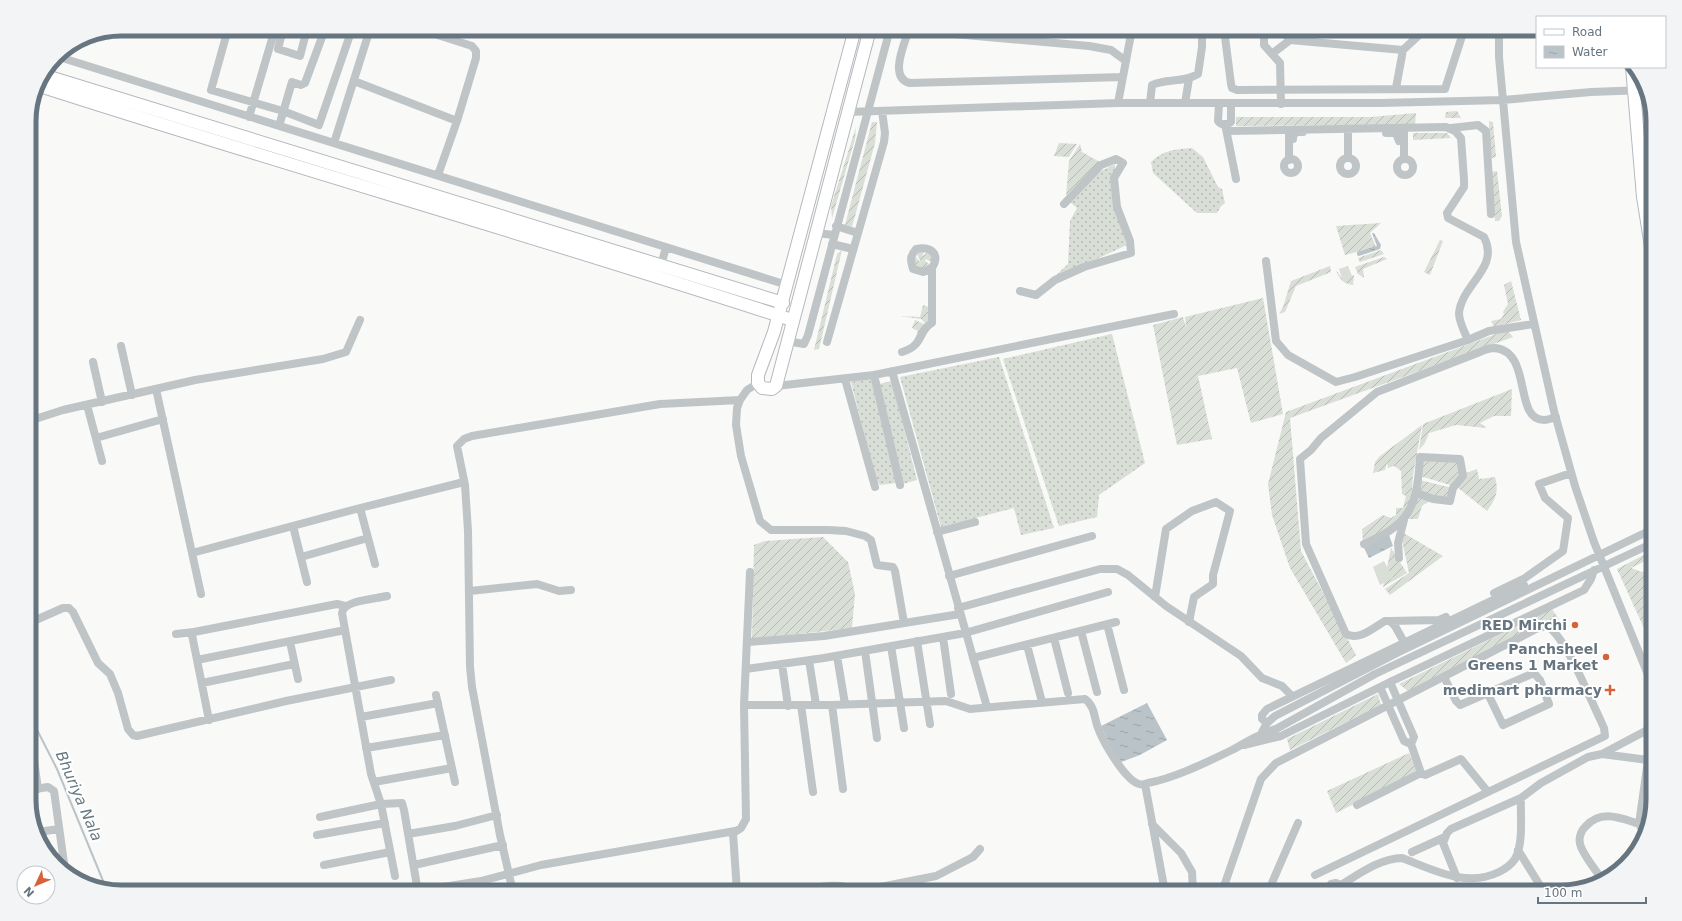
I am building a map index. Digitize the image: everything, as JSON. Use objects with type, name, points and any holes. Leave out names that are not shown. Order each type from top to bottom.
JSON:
[{"type":"street","points":[[226,36],[211,90],[253,104],[283,111],[319,125],[350,36]]},
{"type":"street","points":[[249,117],[273,36]]},
{"type":"street","points":[[281,36],[278,49],[300,56],[305,36]]},
{"type":"street","points":[[279,126],[292,82],[300,85],[305,83],[322,36]]},
{"type":"street","points":[[334,143],[368,36]]},
{"type":"street","points":[[438,175],[476,54],[472,46],[441,36]]},
{"type":"street","points":[[853,36],[779,316],[758,375],[758,383],[762,388],[772,389],[776,386],[874,375],[892,370],[1174,314]]},
{"type":"street","points":[[776,386],[792,320],[868,36]]},
{"type":"street","points":[[787,341],[801,344],[806,342],[888,36]]},
{"type":"street","points":[[907,36],[899,67],[902,78],[905,82],[910,83],[1123,77]]},
{"type":"street","points":[[983,36],[1089,46],[1110,50],[1126,61]]},
{"type":"street","points":[[1118,103],[1131,36]]},
{"type":"street","points":[[1150,103],[1152,85],[1161,81],[1189,79],[1198,74],[1202,36]]},
{"type":"street","points":[[1225,36],[1232,88],[1237,90],[1396,88],[1445,89],[1463,36]]},
{"type":"street","points":[[1264,36],[1264,45],[1273,53],[1280,63],[1282,90],[1281,104]]},
{"type":"street","points":[[1286,36],[1290,40]]},
{"type":"street","points":[[1396,88],[1403,50],[1418,36]]},
{"type":"street","points":[[1499,36],[1503,100],[1516,242],[1533,324],[1571,473],[1598,553],[1646,670]]},
{"type":"street","points":[[1273,53],[1290,40],[1403,50]]},
{"type":"street","points":[[302,50],[316,54]]},
{"type":"street","points":[[64,58],[787,285]]},
{"type":"street","points":[[48,77],[782,303]]},
{"type":"street","points":[[1185,102],[1189,79]]},
{"type":"street","points":[[354,81],[456,121]]},
{"type":"street","points":[[43,87],[551,243],[792,320]]},
{"type":"street","points":[[847,112],[1118,103],[1185,102],[1219,104],[1281,104],[1503,100],[1639,90],[1643,197],[1646,216]]},
{"type":"street","points":[[1219,104],[1218,121],[1226,128],[1236,179]]},
{"type":"street","points":[[1226,128],[1231,120],[1231,104]]},
{"type":"street","points":[[827,342],[885,138],[885,125],[882,111]]},
{"type":"street","points":[[1293,139],[1297,132],[1404,128],[1451,128],[1478,125],[1486,131],[1491,214]]},
{"type":"street","points":[[1226,128],[1396,133],[1399,142]]},
{"type":"street","points":[[1404,128],[1404,159]]},
{"type":"street","points":[[1451,128],[1461,138],[1464,186],[1447,213],[1448,218],[1484,237],[1488,259],[1462,302],[1459,312],[1460,320],[1468,340]]},
{"type":"street","points":[[1289,160],[1290,130]]},
{"type":"street","points":[[1348,131],[1348,158]]},
{"type":"street","points":[[1020,291],[1036,295],[1055,280],[1084,267],[1131,253],[1130,241],[1117,208],[1114,178],[1123,163],[1116,159],[1101,165],[1064,204]]},
{"type":"street","points":[[836,226],[858,233]]},
{"type":"street","points":[[816,232],[854,249]]},
{"type":"street","points":[[661,266],[666,247]]},
{"type":"street","points":[[1266,261],[1276,341],[1288,355],[1336,382],[1468,340],[1489,331],[1533,324]]},
{"type":"street","points":[[902,352],[915,347],[922,338],[928,325],[932,323],[932,268]]},
{"type":"street","points":[[36,419],[63,410],[195,380],[323,359],[346,352],[360,320]]},
{"type":"street","points":[[120,346],[132,395]]},
{"type":"street","points":[[1556,417],[1544,420],[1535,418],[1529,411],[1516,364],[1511,356],[1503,350],[1494,348],[1377,392],[1321,438],[1311,450],[1300,459],[1306,544],[1346,634],[1351,637],[1358,636],[1385,621],[1439,620],[1525,578],[1563,551],[1568,518],[1545,498],[1539,484],[1571,473]]},
{"type":"street","points":[[93,362],[102,402]]},
{"type":"street","points":[[892,370],[987,707]]},
{"type":"street","points":[[874,375],[900,485]]},
{"type":"street","points":[[845,378],[875,487]]},
{"type":"street","points":[[758,383],[747,390],[740,400],[737,408],[736,425],[756,514],[760,522],[771,530],[846,531],[868,537],[871,540],[877,565],[889,566],[895,571],[904,623]]},
{"type":"street","points":[[156,389],[201,594]]},
{"type":"street","points":[[513,885],[497,816],[472,687],[470,661],[468,531],[464,482],[457,446],[464,439],[472,436],[660,404],[740,400]]},
{"type":"street","points":[[87,405],[102,461]]},
{"type":"street","points":[[96,438],[162,419]]},
{"type":"street","points":[[1399,558],[1399,536],[1402,522],[1407,515],[1417,493],[1420,457],[1460,459],[1463,476],[1454,488],[1450,501],[1433,499],[1417,493]]},
{"type":"street","points":[[192,553],[464,482]]},
{"type":"street","points":[[1155,597],[1166,529],[1192,511],[1216,502],[1230,511],[1213,584],[1194,597],[1189,622]]},
{"type":"street","points":[[360,508],[375,564]]},
{"type":"street","points":[[1364,544],[1383,537],[1407,515]]},
{"type":"street","points":[[937,532],[975,522]]},
{"type":"street","points":[[293,526],[307,582]]},
{"type":"street","points":[[1267,723],[1262,719],[1263,712],[1292,696],[1404,642],[1646,532]]},
{"type":"street","points":[[949,576],[1092,536]]},
{"type":"street","points":[[300,557],[368,538]]},
{"type":"street","points":[[744,705],[832,706],[845,704],[946,701],[970,709],[1085,699],[1090,702],[1098,730],[1122,770],[1132,780],[1139,784],[1145,784],[1160,781],[1241,745],[1262,732],[1276,729],[1375,674],[1603,565],[1646,547]]},
{"type":"street","points":[[1262,732],[1267,723],[1275,716],[1598,553]]},
{"type":"street","points":[[748,642],[824,636],[904,623],[959,611],[1092,571],[1108,568],[1128,575],[1189,622],[1241,656],[1262,678],[1282,686],[1292,696]]},
{"type":"street","points":[[1241,745],[1281,736],[1390,682],[1584,590],[1592,579],[1594,570]]},
{"type":"street","points":[[460,885],[541,865],[735,831],[741,828],[746,819],[744,705],[750,572]]},
{"type":"street","points":[[470,590],[537,584],[559,591],[571,590]]},
{"type":"street","points":[[746,669],[837,656],[965,633],[1108,592]]},
{"type":"street","points":[[176,634],[194,632],[337,604],[345,606],[386,596]]},
{"type":"street","points":[[345,606],[342,613],[366,748],[381,804],[395,876]]},
{"type":"street","points":[[36,620],[63,608],[68,608],[73,612],[98,663],[110,674],[118,693],[128,729],[133,735],[142,735],[286,701],[391,680]]},
{"type":"street","points":[[1390,621],[1395,626],[1404,642]]},
{"type":"street","points":[[973,658],[1116,622]]},
{"type":"street","points":[[1107,624],[1124,690]]},
{"type":"street","points":[[1224,885],[1261,779],[1276,763],[1536,629],[1547,626],[1553,630],[1560,640],[1604,728],[1604,736],[1315,875]]},
{"type":"street","points":[[197,660],[345,630]]},
{"type":"street","points":[[1081,631],[1097,692]]},
{"type":"street","points":[[194,632],[192,635],[209,720]]},
{"type":"street","points":[[943,637],[951,694]]},
{"type":"street","points":[[1054,638],[1068,693]]},
{"type":"street","points":[[917,641],[930,724]]},
{"type":"street","points":[[290,642],[298,679]]},
{"type":"street","points":[[1026,645],[1042,702]]},
{"type":"street","points":[[891,646],[904,728]]},
{"type":"street","points":[[865,650],[871,703],[877,738]]},
{"type":"street","points":[[837,656],[845,704]]},
{"type":"street","points":[[809,660],[816,705]]},
{"type":"street","points":[[202,683],[294,664]]},
{"type":"street","points":[[782,664],[788,706]]},
{"type":"street","points":[[1444,677],[1460,706],[1488,694],[1530,672],[1534,673],[1540,680],[1549,704],[1503,725],[1488,694]]},
{"type":"street","points":[[1340,682],[1344,691]]},
{"type":"street","points":[[1390,682],[1414,737],[1411,744],[1421,773]]},
{"type":"street","points":[[1380,687],[1404,741],[1411,744]]},
{"type":"street","points":[[436,695],[455,782]]},
{"type":"street","points":[[361,717],[438,703]]},
{"type":"street","points":[[802,705],[813,792]]},
{"type":"street","points":[[832,706],[843,789]]},
{"type":"street","points":[[1457,878],[1443,843],[1445,837],[1451,829],[1521,798],[1565,768],[1588,757],[1602,754],[1646,731]]},
{"type":"street","points":[[366,748],[445,735]]},
{"type":"street","points":[[1602,754],[1646,760]]},
{"type":"street","points":[[1358,805],[1421,773],[1425,775],[1461,759],[1488,792]]},
{"type":"street","points":[[374,782],[452,768]]},
{"type":"street","points":[[1641,828],[1639,824],[1646,774]]},
{"type":"street","points":[[36,775],[38,789],[50,788],[54,791],[59,829],[59,858]]},
{"type":"street","points":[[1145,784],[1164,885]]},
{"type":"street","points":[[1346,885],[1362,872],[1395,858],[1402,858],[1457,878],[1483,878],[1493,875],[1510,866],[1518,850],[1521,798]]},
{"type":"street","points":[[320,817],[381,804],[402,804],[417,885]]},
{"type":"street","points":[[408,834],[455,826],[497,816]]},
{"type":"street","points":[[1599,876],[1581,846],[1579,838],[1583,829],[1591,820],[1602,817],[1615,817],[1639,824]]},
{"type":"street","points":[[317,835],[385,822]]},
{"type":"street","points":[[1271,885],[1298,823]]},
{"type":"street","points":[[1152,824],[1181,853],[1192,872],[1193,885]]},
{"type":"street","points":[[43,831],[59,829]]},
{"type":"street","points":[[735,831],[733,837],[736,885]]},
{"type":"street","points":[[1412,852],[1445,837]]},
{"type":"street","points":[[414,865],[503,845]]},
{"type":"street","points":[[895,885],[922,880],[950,870],[973,857],[980,849]]},
{"type":"street","points":[[1518,850],[1540,885]]},
{"type":"street","points":[[324,865],[390,852]]},
{"type":"street","points":[[917,885],[922,880]]},
{"type":"green space","points":[[1457,111],[1461,118],[1445,118],[1446,112]]},
{"type":"green space","points":[[1416,113],[1415,125],[1236,126],[1236,117],[1371,117]]},
{"type":"green space","points":[[1489,121],[1493,122],[1496,157],[1492,158],[1490,155]]},
{"type":"green space","points":[[872,122],[877,122],[875,143],[852,227],[845,225]]},
{"type":"green space","points":[[856,127],[855,139],[832,218],[831,206]]},
{"type":"green space","points":[[1413,133],[1447,133],[1451,138],[1413,140]]},
{"type":"green space","points":[[1059,143],[1077,144],[1069,157],[1054,156]]},
{"type":"green space","points":[[1080,144],[1082,152],[1100,162],[1066,196],[1069,161]]},
{"type":"green space","points":[[1192,148],[1203,157],[1218,187],[1222,189],[1225,203],[1221,206],[1217,213],[1197,213],[1153,173],[1151,162],[1160,155],[1175,150]]},
{"type":"green space","points":[[1115,164],[1115,208],[1127,245],[1051,280],[1068,264],[1070,221],[1077,208],[1070,202],[1099,172]]},
{"type":"green space","points":[[1497,171],[1502,216],[1499,221],[1495,221],[1491,172]]},
{"type":"green space","points":[[1381,223],[1370,233],[1376,247],[1345,255],[1336,226]]},
{"type":"green space","points":[[1440,240],[1443,241],[1430,275],[1424,272]]},
{"type":"green space","points":[[925,249],[922,256],[930,251],[934,263],[926,259],[925,261],[932,266],[928,270],[915,269],[913,254],[921,263],[916,252]]},
{"type":"green space","points":[[842,250],[819,349],[814,350],[837,254]]},
{"type":"green space","points":[[1381,250],[1384,254],[1360,262],[1358,258]]},
{"type":"green space","points":[[1384,257],[1387,259],[1363,269],[1364,278],[1358,274],[1355,267]]},
{"type":"green space","points":[[1330,266],[1331,272],[1296,286],[1285,312],[1279,314],[1283,307],[1291,281]]},
{"type":"green space","points":[[1348,266],[1352,276],[1342,278],[1339,269]]},
{"type":"green space","points":[[1336,270],[1342,278],[1354,275],[1353,285],[1342,280]]},
{"type":"green space","points":[[1511,281],[1521,320],[1494,327],[1491,321],[1501,319],[1508,304],[1504,285]]},
{"type":"green space","points":[[1263,298],[1283,414],[1251,423],[1237,368],[1198,376],[1212,439],[1177,445],[1153,325],[1183,317],[1186,328],[1185,317]]},
{"type":"green space","points":[[923,305],[931,308],[930,322],[925,323],[921,319],[900,316],[920,317]]},
{"type":"green space","points":[[915,320],[926,325],[912,346],[918,331],[912,328]]},
{"type":"green space","points":[[1507,330],[1513,337],[1290,418],[1301,551],[1356,655],[1346,663],[1290,568],[1272,515],[1268,484],[1286,412]]},
{"type":"green space","points":[[1112,334],[1145,463],[1099,495],[1097,517],[1059,526],[1003,359]]},
{"type":"green space","points":[[999,357],[1054,528],[1021,535],[1014,508],[941,527],[900,377]]},
{"type":"green space","points":[[871,378],[896,483],[880,485],[876,480],[851,382]]},
{"type":"green space","points":[[892,381],[917,480],[903,484],[879,384]]},
{"type":"green space","points":[[1512,389],[1511,416],[1494,416],[1480,423],[1487,428],[1456,425],[1429,433],[1425,443],[1419,450],[1423,424]]},
{"type":"green space","points":[[1422,425],[1413,475],[1411,506],[1391,528],[1363,543],[1362,529],[1383,515],[1391,518],[1396,515],[1396,508],[1403,508],[1406,496],[1402,494],[1401,471],[1394,466],[1388,468],[1387,463],[1385,470],[1373,473],[1375,462],[1380,456]]},
{"type":"green space","points":[[1420,458],[1460,461],[1461,477],[1453,486],[1420,476]]},
{"type":"green space","points":[[1477,469],[1479,479],[1495,477],[1497,491],[1493,503],[1487,511],[1457,487],[1466,473]]},
{"type":"green space","points":[[1420,480],[1452,488],[1449,499],[1435,498],[1418,490]]},
{"type":"green space","points":[[1419,495],[1431,500],[1422,506],[1418,519],[1407,519]]},
{"type":"green space","points":[[1400,531],[1443,556],[1390,595],[1385,589],[1409,573]]},
{"type":"green space","points":[[823,537],[848,562],[855,594],[852,628],[752,639],[754,545],[765,541]]},
{"type":"green space","points":[[1391,548],[1407,573],[1383,587]]},
{"type":"green space","points":[[1646,554],[1646,560],[1631,568],[1642,572],[1646,570],[1646,633],[1617,569]]},
{"type":"green space","points":[[1384,561],[1393,578],[1380,585],[1373,567]]},
{"type":"green space","points":[[1552,609],[1560,621],[1539,625],[1408,691],[1399,684]]},
{"type":"green space","points":[[1378,694],[1381,705],[1290,750],[1287,739]]},
{"type":"green space","points":[[1409,753],[1418,772],[1336,813],[1327,791]]},
{"type":"water","points":[[1372,233],[1374,233],[1381,245],[1380,249],[1359,256],[1357,255],[1357,252],[1377,246]]},
{"type":"water","points":[[1389,535],[1393,546],[1369,558],[1364,548]]},
{"type":"water","points":[[1147,703],[1167,740],[1140,755],[1121,762],[1117,760],[1101,726]]},
{"type":"waterway","name":"Bhuriya Nala","points":[[36,728],[57,769],[104,883]]},
{"type":"place","name":"RED Mirchi","points":[[1575,625]]},
{"type":"place","name":"Panchsheel Greens 1 Market","points":[[1606,657]]},
{"type":"place","name":"medimart pharmacy","points":[[1610,690]]}]
